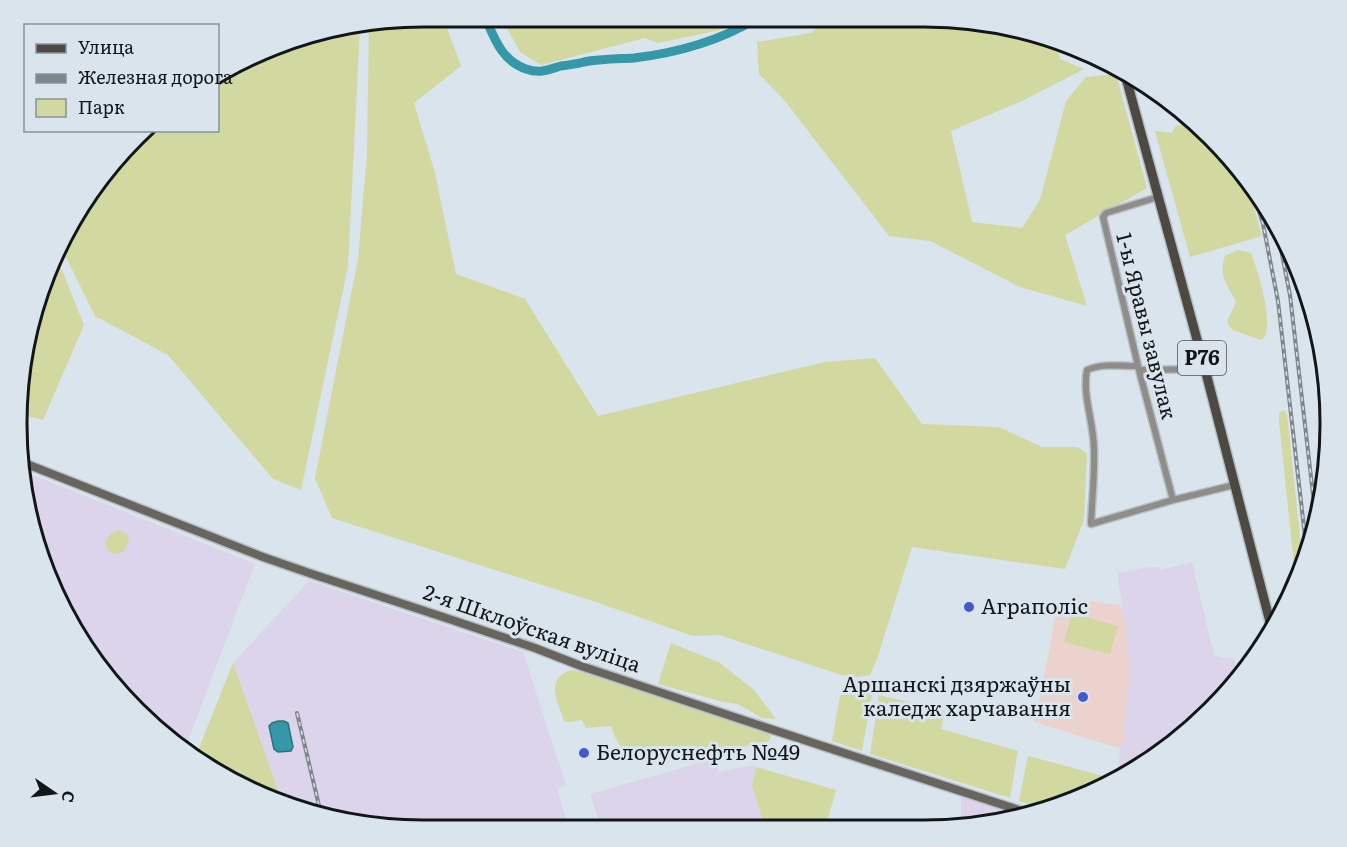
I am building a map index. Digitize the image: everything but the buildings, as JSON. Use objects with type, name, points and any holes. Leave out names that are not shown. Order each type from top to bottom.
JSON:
[{"type":"main road","name":"Р76","points":[[1127,83],[1205,369],[1269,618]]},
{"type":"street","name":"1-ы Яравы завулак","points":[[1158,197],[1106,213],[1103,217],[1138,368],[1173,500]]},
{"type":"street","points":[[1205,369],[1105,365],[1087,370],[1086,393],[1095,448],[1091,524],[1234,485]]},
{"type":"street","name":"2-я Шклоўская вуліца","points":[[29,465],[252,553],[312,574],[536,648],[581,666],[740,720],[1015,809]]},
{"type":"shaded area","points":[[30,474],[255,564],[187,742],[162,722],[125,685],[80,622],[48,551]]},
{"type":"shaded area","points":[[1192,562],[1214,656],[1219,655],[1220,658],[1225,657],[1225,659],[1233,657],[1235,668],[1185,722],[1118,769],[1130,672],[1117,573],[1151,567],[1161,570]]},
{"type":"shaded area","points":[[309,581],[523,652],[566,785],[557,789],[567,820],[424,820],[372,817],[321,806],[279,793],[233,663]]},
{"type":"shaded area","name":"Аршанскі дзяржаўны каледж харчавання","points":[[1070,599],[1120,605],[1123,611],[1130,672],[1122,749],[1034,722],[1054,620],[1063,603],[1068,604]]},
{"type":"shaded area","points":[[714,759],[718,772],[753,765],[756,767],[752,785],[762,820],[598,820],[590,794]]},
{"type":"shaded area","points":[[961,797],[1006,811],[975,817],[961,818]]},
{"type":"green space","points":[[447,27],[461,66],[414,103],[435,173],[456,274],[525,299],[598,416],[825,362],[875,358],[922,424],[999,427],[1042,447],[1078,447],[1087,454],[1084,520],[1065,569],[912,547],[877,659],[870,675],[858,677],[842,675],[719,635],[693,636],[596,602],[332,518],[315,478],[358,259],[367,155],[369,31]]},
{"type":"green space","points":[[506,27],[725,27],[658,43],[645,38],[541,65],[520,52]]},
{"type":"green space","points":[[818,27],[924,27],[975,30],[1051,48],[1058,51],[1060,59],[1084,69],[1024,100],[951,131],[972,222],[1022,228],[1040,200],[1066,101],[1086,77],[1111,74],[1117,77],[1147,188],[1065,235],[1087,306],[1020,287],[930,241],[889,236],[785,101],[759,74],[757,42],[811,33]]},
{"type":"green space","points":[[360,32],[348,266],[301,490],[273,479],[168,355],[95,316],[65,255],[94,203],[125,162],[155,132],[219,132],[219,84],[225,80],[296,48]]},
{"type":"green space","points":[[1185,125],[1222,162],[1238,182],[1252,202],[1262,236],[1190,257],[1155,131],[1172,133],[1175,126]]},
{"type":"green space","points":[[1238,250],[1251,253],[1260,281],[1267,315],[1265,336],[1261,340],[1233,330],[1227,323],[1236,301],[1224,280],[1223,262],[1225,256]]},
{"type":"green space","points":[[60,265],[84,325],[43,420],[27,416],[30,372],[48,296]]},
{"type":"green space","points":[[1284,410],[1287,415],[1301,545],[1294,564],[1279,421],[1279,413]]},
{"type":"green space","points":[[118,530],[129,537],[123,552],[115,554],[107,550],[105,543],[113,532]]},
{"type":"green space","points":[[1072,613],[1118,626],[1110,654],[1064,642]]},
{"type":"green space","points":[[671,643],[720,663],[754,690],[776,719],[762,718],[738,704],[658,684]]},
{"type":"green space","points":[[233,663],[279,793],[225,767],[198,750]]},
{"type":"green space","points":[[571,670],[763,730],[771,736],[769,741],[697,756],[642,757],[622,748],[611,726],[586,728],[582,720],[564,721],[556,699],[555,685],[563,674]]},
{"type":"green space","points":[[875,678],[862,751],[832,741],[840,696]]},
{"type":"green space","points":[[879,695],[945,711],[941,729],[1018,751],[1010,798],[870,754]]},
{"type":"green space","points":[[1028,756],[1104,776],[1051,799],[1031,805],[1019,801]]},
{"type":"green space","points":[[756,767],[836,790],[828,820],[762,820],[752,785]]},
{"type":"water","points":[[278,721],[288,723],[293,747],[291,751],[278,752],[274,749],[269,726]]},
{"type":"waterway","points":[[489,27],[505,55],[526,69],[540,71],[590,61],[666,53],[712,40],[742,27]]},
{"type":"railway","points":[[1260,214],[1278,301],[1304,532]]},
{"type":"railway","points":[[1282,255],[1290,295],[1313,495]]},
{"type":"railway","points":[[297,713],[319,805]]},
{"type":"place","name":"Аграполіс","points":[[969,607]]},
{"type":"place","name":"Аршанскі дзяржаўны каледж харчавання","points":[[1083,697]]},
{"type":"place","name":"Белоруснефть №49","points":[[584,753]]}]
